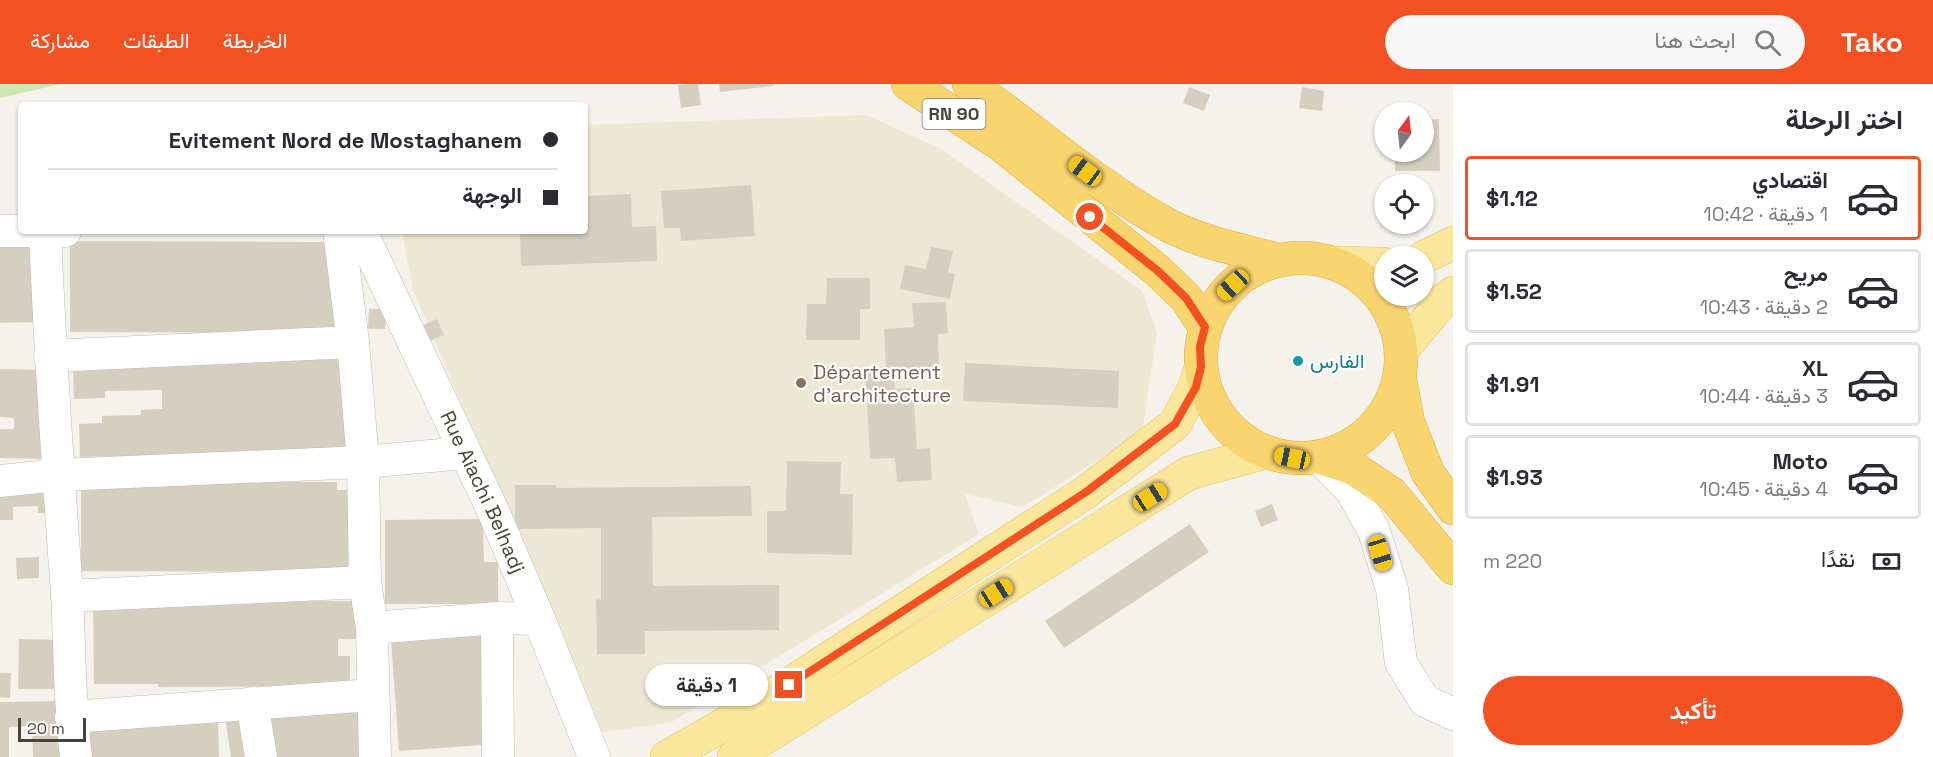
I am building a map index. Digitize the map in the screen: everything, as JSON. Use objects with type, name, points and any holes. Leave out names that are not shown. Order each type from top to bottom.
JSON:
[{"type":"highway","name":"RN 90","points":[[908,84],[1000,144],[1158,271],[1186,298],[1205,327]]},
{"type":"highway","name":"RN 90","points":[[969,84],[1101,183],[1169,226],[1209,242],[1278,260]]},
{"type":"highway","points":[[1401,365],[1389,407],[1371,430],[1347,448],[1319,457],[1292,458],[1266,452],[1241,439],[1221,419],[1207,395],[1201,367],[1200,347],[1205,327],[1221,296],[1246,273],[1278,260],[1307,257],[1336,263],[1362,277],[1382,297],[1395,322],[1401,365],[1408,422],[1428,473],[1453,508]]},
{"type":"highway","points":[[1319,457],[1353,468],[1392,494],[1453,568]]},
{"type":"main road","points":[[1434,252],[1453,243]]},
{"type":"main road","points":[[1336,263],[1374,264]]},
{"type":"main road","points":[[1401,365],[1442,302],[1453,293]]},
{"type":"main road","points":[[666,757],[751,709],[1086,492],[1175,424],[1196,387],[1201,367]]},
{"type":"main road","points":[[734,757],[1189,474],[1266,452]]},
{"type":"street","points":[[0,231],[18,231]]},
{"type":"street","points":[[55,234],[50,356],[67,596],[71,717],[76,757]]},
{"type":"street","points":[[339,234],[353,342],[363,462],[365,582],[372,628],[375,757]]},
{"type":"street","name":"Rue Aiachi Belhadj","points":[[362,234],[494,513],[594,757]]},
{"type":"street","points":[[50,356],[353,342]]},
{"type":"street","points":[[0,480],[58,475],[363,462],[464,453]]},
{"type":"street","points":[[1319,457],[1351,490],[1374,531],[1392,589],[1401,663],[1425,700],[1453,714]]},
{"type":"street","points":[[67,596],[365,582]]},
{"type":"street","points":[[497,618],[498,757]]},
{"type":"street","points":[[372,628],[497,618],[539,620]]},
{"type":"street","points":[[71,717],[372,695]]},
{"type":"street","points":[[252,703],[261,757]]},
{"type":"shaded area","name":"Département d'architecture","points":[[866,115],[941,149],[1142,291],[1157,333],[1142,432],[1023,507],[965,494],[979,534],[670,723],[602,732],[413,290],[403,234],[588,234],[588,125]]},
{"type":"green space","points":[[0,84],[61,84],[0,98]]},
{"type":"building","points":[[698,84],[701,105],[681,108],[678,85]]},
{"type":"building","points":[[719,84],[773,84],[773,86],[720,92]]},
{"type":"building","points":[[1189,87],[1210,95],[1204,111],[1183,103]]},
{"type":"building","points":[[1302,87],[1324,91],[1322,111],[1299,108]]},
{"type":"building","points":[[1434,119],[1439,119],[1440,171],[1395,171],[1395,162],[1434,162]]},
{"type":"building","points":[[751,185],[755,236],[681,241],[680,228],[664,228],[661,191]]},
{"type":"building","points":[[631,194],[632,227],[656,226],[657,261],[521,266],[520,234],[588,234],[588,196]]},
{"type":"building","points":[[70,241],[340,242],[345,333],[70,332]]},
{"type":"building","points":[[44,245],[36,322],[0,323],[0,246]]},
{"type":"building","points":[[931,247],[953,251],[948,272],[955,274],[950,299],[900,289],[905,265],[926,269]]},
{"type":"building","points":[[827,278],[870,278],[870,309],[860,309],[860,340],[806,340],[807,304],[826,304]]},
{"type":"building","points":[[946,302],[948,333],[938,334],[939,367],[893,369],[895,389],[913,388],[917,449],[930,448],[932,480],[897,482],[895,458],[870,459],[865,367],[886,367],[884,329],[914,327],[912,303]]},
{"type":"building","points":[[369,309],[386,309],[385,329],[368,329]]},
{"type":"building","points":[[437,319],[444,335],[430,341],[423,325]]},
{"type":"building","points":[[346,359],[349,451],[80,457],[79,424],[102,423],[102,416],[141,415],[141,410],[162,409],[162,390],[105,391],[105,398],[74,399],[73,366]]},
{"type":"building","points":[[965,363],[1119,371],[1118,408],[963,401]]},
{"type":"building","points":[[0,369],[41,370],[47,459],[0,458],[0,429],[14,429],[14,418],[0,417]]},
{"type":"building","points":[[787,461],[841,462],[840,494],[853,494],[852,555],[767,553],[767,511],[786,511]]},
{"type":"building","points":[[81,482],[337,482],[337,490],[357,490],[357,572],[81,571]]},
{"type":"building","points":[[515,485],[556,485],[556,488],[751,486],[752,516],[652,517],[653,586],[779,585],[779,630],[645,631],[645,654],[597,654],[596,599],[601,600],[601,528],[515,529]]},
{"type":"building","points":[[52,492],[53,513],[38,513],[38,506],[13,507],[13,520],[0,520],[0,494]]},
{"type":"building","points":[[1272,504],[1278,520],[1261,527],[1255,511]]},
{"type":"building","points":[[483,519],[484,562],[498,562],[498,604],[385,604],[385,520]]},
{"type":"building","points":[[1190,524],[1209,552],[1064,648],[1045,621]]},
{"type":"building","points":[[39,557],[39,578],[17,579],[16,558]]},
{"type":"building","points":[[360,601],[360,639],[338,639],[338,656],[350,656],[350,686],[158,687],[158,684],[94,684],[93,602]]},
{"type":"building","points":[[488,632],[496,744],[399,751],[391,639]]},
{"type":"building","points":[[19,639],[61,640],[60,689],[18,689]]},
{"type":"building","points":[[0,673],[11,673],[10,698],[0,697]]},
{"type":"building","points":[[62,701],[64,757],[33,757],[32,726],[9,727],[9,757],[0,757],[0,702]]},
{"type":"building","points":[[270,711],[362,713],[361,757],[269,757]]},
{"type":"building","points":[[254,712],[261,757],[231,757],[225,717]]},
{"type":"building","points":[[218,722],[219,757],[90,757],[89,725]]},
{"type":"place","name":"الفارس","points":[[1298,361]]},
{"type":"place","name":"Département d'architecture","points":[[801,383]]},
{"type":"route","points":[[789,685],[1086,492],[1175,424],[1196,387],[1201,367],[1200,347],[1205,327],[1186,298],[1158,271],[1090,217]]}]
